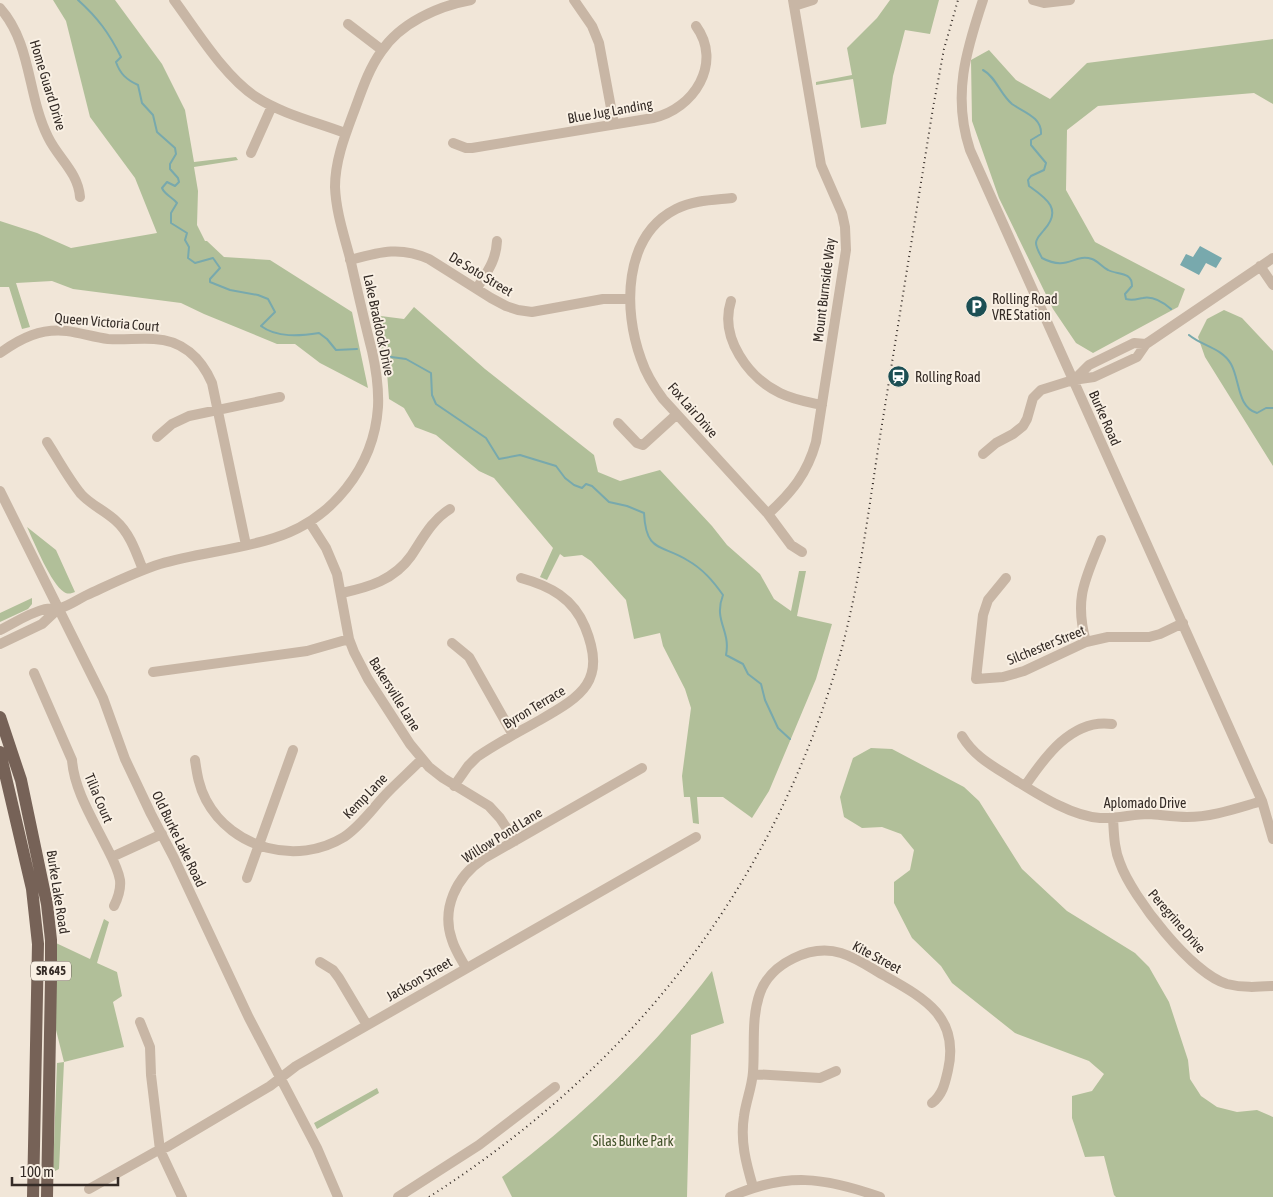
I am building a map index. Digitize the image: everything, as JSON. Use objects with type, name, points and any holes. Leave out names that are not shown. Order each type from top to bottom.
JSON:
[{"type":"main road","name":"Burke Lake Road","points":[[0,717],[21,780],[48,904],[51,940],[51,979],[47,1197]]},
{"type":"main road","name":"Burke Lake Road","points":[[0,752],[32,889],[38,944],[33,1197]]},
{"type":"street","points":[[174,0],[233,78],[256,97],[272,106],[345,133]]},
{"type":"street","name":"Lake Braddock Drive","points":[[0,644],[42,624],[60,608],[143,570],[175,560],[276,538],[310,523],[338,498],[356,475],[369,448],[377,418],[378,395],[376,372],[340,221],[336,187],[338,159],[345,133],[366,80],[382,50],[418,18],[443,6],[471,0]]},
{"type":"street","points":[[574,0],[592,26],[599,43],[614,124]]},
{"type":"street","points":[[794,3],[813,0]]},
{"type":"street","name":"Burke Road","points":[[983,0],[962,76],[961,107],[966,138],[1262,801],[1273,839]]},
{"type":"street","points":[[1033,0],[1044,3],[1070,0]]},
{"type":"street","name":"Mount Burnside Way","points":[[768,514],[794,489],[808,465],[816,442],[845,258],[846,241],[842,213],[822,165],[794,3]]},
{"type":"street","name":"Home Guard Drive","points":[[0,8],[11,22],[21,42],[44,128],[53,145],[76,178],[80,187],[80,196]]},
{"type":"street","points":[[348,24],[382,50]]},
{"type":"street","name":"Blue Jug Landing","points":[[453,143],[466,148],[472,148],[653,118],[670,112],[682,105],[695,91],[704,73],[707,55],[705,43],[696,26]]},
{"type":"street","points":[[251,153],[272,106]]},
{"type":"street","name":"Fox Lair Drive","points":[[732,198],[688,204],[667,214],[657,222],[646,236],[633,271],[630,299],[633,330],[641,360],[654,387],[676,415],[768,514],[791,546],[802,552]]},
{"type":"street","points":[[477,288],[493,262],[497,241]]},
{"type":"street","name":"De Soto Street","points":[[350,260],[386,251],[410,252],[429,259],[506,306],[532,312],[603,299],[630,299]]},
{"type":"street","points":[[983,454],[996,443],[1023,426],[1027,419],[1030,404],[1037,392],[1073,380],[1094,377],[1136,357],[1146,344],[1273,258]]},
{"type":"street","points":[[1260,266],[1273,286]]},
{"type":"street","points":[[731,301],[728,318],[732,338],[741,358],[753,373],[766,385],[782,394],[801,401],[822,405]]},
{"type":"street","name":"Queen Victoria Court","points":[[0,353],[24,337],[49,331],[68,331],[110,339],[153,339],[181,346],[190,352],[202,365],[212,382],[246,545]]},
{"type":"street","points":[[157,437],[179,420],[280,397]]},
{"type":"street","points":[[618,423],[637,443],[643,445],[676,415]]},
{"type":"street","points":[[47,442],[81,494],[93,505],[114,519],[125,530],[143,570]]},
{"type":"street","name":"Old Burke Lake Road","points":[[0,491],[60,608],[103,698],[125,759],[249,1018],[317,1148],[338,1197]]},
{"type":"street","points":[[342,593],[373,585],[396,572],[410,558],[434,522],[450,509]]},
{"type":"street","name":"Bakersville Lane","points":[[310,523],[326,548],[337,574],[349,639],[368,679],[410,744],[429,767],[454,786],[489,806],[500,818],[515,841]]},
{"type":"street","points":[[1086,642],[1082,626],[1081,597],[1085,581],[1101,540]]},
{"type":"street","name":"Byron Terrace","points":[[454,786],[473,761],[513,735],[572,702],[588,683],[593,664],[592,652],[588,634],[582,620],[564,597],[550,588],[521,578]]},
{"type":"street","name":"Silchester Street","points":[[1006,578],[988,600],[983,615],[976,680],[1003,678],[1024,671],[1086,642],[1108,637],[1149,637],[1183,623]]},
{"type":"street","name":"Lake Braddock Drive","points":[[0,630],[37,612],[60,608]]},
{"type":"street","points":[[153,672],[307,651],[349,639]]},
{"type":"street","points":[[452,643],[469,657],[513,735]]},
{"type":"street","name":"Tilia Court","points":[[34,673],[72,760],[74,775],[79,788],[112,857],[120,880],[119,896],[114,906]]},
{"type":"street","points":[[1025,786],[1042,761],[1066,738],[1090,725],[1102,722],[1112,724]]},
{"type":"street","name":"Aplomado Drive","points":[[962,736],[969,747],[980,758],[1047,800],[1097,818],[1148,814],[1187,817],[1209,816],[1262,801]]},
{"type":"street","points":[[247,878],[293,750]]},
{"type":"street","name":"Kemp Lane","points":[[195,760],[201,789],[215,815],[236,834],[259,846],[295,852],[317,848],[337,841],[359,825],[390,790],[422,759]]},
{"type":"street","name":"Willow Pond Lane","points":[[466,968],[454,947],[449,931],[449,912],[453,895],[460,880],[471,868],[642,768]]},
{"type":"street","name":"Peregrine Drive","points":[[1113,818],[1115,849],[1125,877],[1135,894],[1165,932],[1197,965],[1216,979],[1226,984],[1245,988],[1273,986]]},
{"type":"street","points":[[112,857],[162,834]]},
{"type":"street","name":"Jackson Street","points":[[89,1189],[160,1150],[280,1078],[296,1066],[696,837]]},
{"type":"street","name":"Kite Street","points":[[753,1187],[745,1160],[742,1138],[744,1116],[753,1074],[755,1012],[760,992],[768,978],[781,965],[798,956],[824,951],[840,953],[856,959],[930,1004],[941,1017],[949,1036],[951,1056],[944,1088],[939,1097],[932,1103]]},
{"type":"street","points":[[320,962],[333,970],[339,978],[367,1026]]},
{"type":"street","points":[[140,1022],[150,1047],[151,1075],[160,1150],[182,1197]]},
{"type":"street","points":[[753,1074],[820,1078],[836,1071]]},
{"type":"street","points":[[398,1197],[479,1145],[555,1087]]},
{"type":"street","points":[[730,1197],[753,1187],[783,1181],[825,1181],[880,1197]]},
{"type":"green space","points":[[53,0],[115,0],[162,64],[185,110],[194,162],[236,157],[238,160],[194,167],[198,191],[197,225],[205,241],[224,257],[270,260],[352,312],[368,388],[320,363],[295,344],[277,344],[181,303],[73,289],[52,281],[16,283],[30,327],[22,329],[9,287],[0,287],[0,221],[37,233],[71,248],[157,233],[135,178],[90,117],[66,21]]},
{"type":"green space","points":[[890,0],[939,0],[930,34],[905,30],[893,76],[886,124],[861,128],[853,79],[816,85],[816,82],[852,75],[847,48],[877,18]]},
{"type":"green space","points":[[1273,39],[1273,104],[1254,93],[1098,106],[1067,130],[1066,190],[1095,242],[1185,289],[1178,307],[1093,353],[1076,343],[1053,309],[999,198],[972,121],[971,60],[989,50],[1016,80],[1050,99],[1087,63]]},
{"type":"green space","points":[[414,307],[485,369],[594,455],[598,472],[620,481],[660,470],[727,545],[760,574],[774,599],[791,611],[799,571],[806,571],[797,616],[832,624],[816,679],[769,791],[752,818],[723,797],[697,797],[699,824],[693,823],[690,797],[684,797],[682,776],[691,708],[685,689],[663,646],[660,633],[634,639],[626,600],[591,561],[582,555],[564,557],[560,554],[547,580],[540,577],[553,548],[494,478],[479,471],[436,435],[415,427],[404,408],[389,399],[387,372],[373,315],[404,319]]},
{"type":"green space","points":[[1224,310],[1242,318],[1273,351],[1273,466],[1205,357],[1198,337],[1207,319]]},
{"type":"green space","points":[[27,527],[56,550],[75,592],[65,593],[59,588],[43,562]]},
{"type":"green space","points":[[32,598],[32,604],[28,609],[0,622],[0,613]]},
{"type":"green space","points":[[871,748],[892,749],[964,787],[979,801],[1022,869],[1067,911],[1135,953],[1149,967],[1169,1002],[1188,1060],[1190,1079],[1201,1096],[1217,1107],[1237,1112],[1257,1110],[1273,1117],[1273,1197],[1116,1197],[1114,1195],[1104,1156],[1085,1157],[1072,1118],[1072,1096],[1092,1091],[1104,1074],[1089,1061],[1015,1033],[952,983],[941,966],[912,938],[894,903],[894,882],[910,870],[914,850],[901,834],[882,827],[862,828],[844,817],[840,797],[853,758]]},
{"type":"green space","points":[[104,919],[109,922],[97,963],[117,972],[122,996],[113,1002],[124,1047],[64,1062],[54,1022],[56,943],[90,959]]},
{"type":"green space","name":"Silas Burke Park","points":[[712,971],[724,1023],[691,1035],[687,1197],[512,1197],[502,1177],[560,1131],[614,1081],[665,1028]]},
{"type":"green space","points":[[64,1062],[59,1169],[53,1172],[57,1063]]},
{"type":"green space","points":[[377,1088],[379,1093],[317,1129],[314,1123]]},
{"type":"water","points":[[1200,246],[1222,258],[1216,268],[1206,263],[1199,275],[1180,265],[1186,254],[1193,257]]},
{"type":"waterway","points":[[78,0],[97,20],[112,40],[121,57],[116,62],[120,70],[127,79],[138,85],[142,103],[153,115],[157,132],[175,148],[176,154],[170,164],[170,169],[179,182],[175,186],[167,182],[162,188],[177,203],[171,213],[171,223],[187,233],[185,240],[189,247],[188,258],[195,263],[213,258],[220,268],[210,279],[210,282],[230,290],[258,295],[268,299],[275,312],[261,326],[267,330],[289,335],[319,333],[336,350],[357,349]]},
{"type":"waterway","points":[[983,70],[991,77],[1008,100],[1035,119],[1040,128],[1041,134],[1031,140],[1031,145],[1046,163],[1044,170],[1031,176],[1028,180],[1029,186],[1046,200],[1052,210],[1050,223],[1036,241],[1042,258],[1058,263],[1080,258],[1092,259],[1108,270],[1130,278],[1132,286],[1125,294],[1126,299],[1151,298],[1162,302],[1171,309]]},
{"type":"waterway","points":[[1189,335],[1222,354],[1227,359],[1234,370],[1242,399],[1251,410],[1257,413],[1266,408],[1273,408]]},
{"type":"waterway","points":[[384,356],[406,359],[431,373],[432,395],[436,404],[486,438],[499,459],[520,455],[556,466],[565,478],[574,485],[582,488],[586,484],[592,486],[609,502],[627,506],[644,513],[648,535],[656,546],[678,555],[698,567],[723,595],[720,612],[727,646],[726,655],[743,664],[748,674],[761,684],[765,700],[778,728],[790,739]]},
{"type":"railway","points":[[429,1197],[500,1147],[566,1093],[626,1035],[680,972],[728,904],[770,832],[806,754],[835,672],[856,587],[933,108],[944,49],[958,0]]},
{"type":"place","name":"Rolling Road VRE Station","points":[[976,307]]},
{"type":"place","name":"Rolling Road","points":[[899,377]]}]
